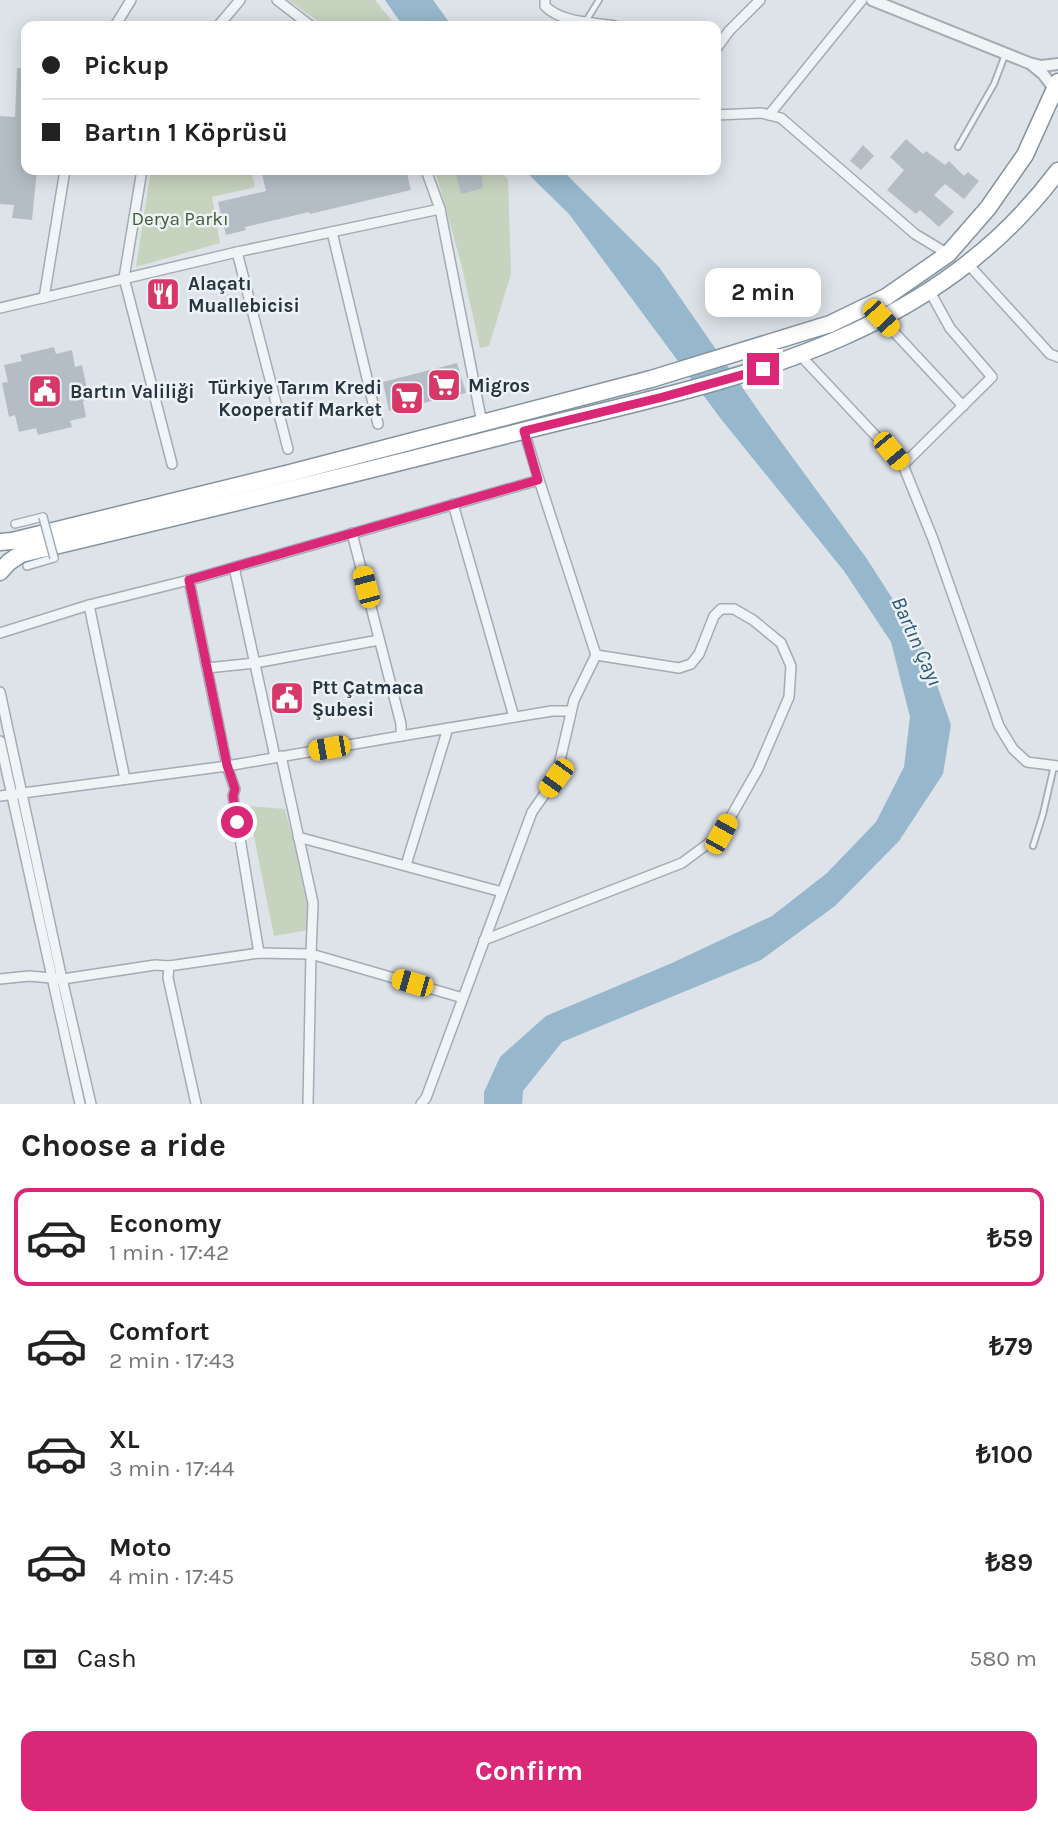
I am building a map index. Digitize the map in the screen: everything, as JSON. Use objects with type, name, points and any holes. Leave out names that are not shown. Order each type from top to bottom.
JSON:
[{"type":"highway","points":[[0,542],[286,474],[651,379],[830,324],[886,297],[948,254],[988,208],[1025,155],[1057,88]]},
{"type":"highway","points":[[0,573],[9,562],[21,554],[289,492],[663,397],[763,369],[821,348],[881,318],[968,264],[1024,214],[1058,171]]},
{"type":"highway","points":[[0,562],[0,573]]},
{"type":"street","points":[[117,21],[131,0]]},
{"type":"street","points":[[222,21],[240,0]]},
{"type":"street","points":[[277,0],[304,21]]},
{"type":"street","points":[[545,0],[545,6],[552,13],[563,18],[586,21]]},
{"type":"street","points":[[721,42],[760,0]]},
{"type":"street","points":[[769,115],[862,0]]},
{"type":"street","points":[[872,0],[1029,63],[1041,66],[1058,64]]},
{"type":"street","points":[[1029,63],[1057,88]]},
{"type":"street","points":[[721,115],[769,115],[781,118],[915,234],[948,254]]},
{"type":"street","points":[[44,298],[64,175]]},
{"type":"street","points":[[141,175],[124,278],[172,464]]},
{"type":"street","points":[[428,175],[440,209],[482,423]]},
{"type":"street","points":[[0,308],[237,252],[440,209]]},
{"type":"street","points":[[332,232],[379,424]]},
{"type":"street","points":[[237,252],[288,449]]},
{"type":"street","points":[[968,264],[1050,354],[1058,357]]},
{"type":"street","points":[[903,465],[992,377],[950,328],[929,290]]},
{"type":"street","points":[[881,318],[963,406]]},
{"type":"street","points":[[800,355],[903,465],[933,539],[1003,734],[1013,749],[1027,762],[1056,765]]},
{"type":"street","points":[[421,1104],[426,1098],[532,812],[556,778],[574,700],[596,654],[524,431]]},
{"type":"street","points":[[0,633],[89,605],[189,580],[538,480]]},
{"type":"street","points":[[453,504],[514,717]]},
{"type":"street","points":[[15,524],[43,517],[54,558],[27,566]]},
{"type":"street","points":[[352,533],[401,724],[401,736]]},
{"type":"street","points":[[234,567],[313,903],[308,1104]]},
{"type":"street","points":[[189,580],[227,765],[235,789],[233,796],[259,953]]},
{"type":"street","points":[[89,605],[125,779]]},
{"type":"street","points":[[484,940],[682,863],[721,834],[758,769],[789,697],[791,666],[781,643],[753,620],[734,609],[721,609],[713,615],[699,654],[691,664],[680,668],[596,654]]},
{"type":"street","points":[[207,668],[255,663],[379,640]]},
{"type":"street","points":[[0,692],[4,728],[23,793],[79,1104]]},
{"type":"street","points":[[0,796],[227,765],[514,717],[572,711]]},
{"type":"street","points":[[406,865],[448,728]]},
{"type":"street","points":[[0,741],[91,1104]]},
{"type":"street","points":[[298,837],[502,892]]},
{"type":"street","points":[[0,979],[29,976],[58,979],[259,953],[311,954],[463,998]]},
{"type":"street","points":[[169,966],[168,978],[196,1104]]},
{"type":"lane","points":[[586,21],[599,0]]},
{"type":"lane","points":[[958,147],[994,84],[1006,54]]},
{"type":"lane","points":[[1032,846],[1056,765]]},
{"type":"green space","points":[[288,0],[375,0],[392,21],[318,21]]},
{"type":"green space","name":"Derya Parkı","points":[[150,175],[252,175],[255,187],[212,197],[220,243],[136,267]]},
{"type":"green space","points":[[436,175],[504,175],[508,179],[511,274],[489,346],[480,348],[461,263]]},
{"type":"green space","points":[[248,806],[285,809],[310,904],[309,930],[274,936]]},
{"type":"water","points":[[385,0],[433,0],[448,21],[400,21]]},
{"type":"water","name":"Bartın Çayı","points":[[529,175],[567,175],[659,267],[760,413],[867,559],[924,648],[951,725],[943,774],[899,841],[835,906],[761,960],[562,1042],[523,1091],[522,1104],[484,1104],[484,1092],[500,1057],[546,1016],[672,963],[772,916],[827,873],[876,822],[904,767],[910,717],[891,642],[844,571],[721,419],[569,214]]},
{"type":"building","points":[[17,68],[21,68],[21,175],[36,175],[32,220],[12,218],[14,205],[0,204],[0,116],[15,117]]},
{"type":"building","points":[[906,139],[923,154],[926,151],[945,165],[949,161],[964,176],[968,172],[979,181],[964,199],[945,184],[934,195],[954,212],[939,227],[920,210],[916,214],[887,190],[904,170],[890,157]]},
{"type":"building","points":[[863,145],[874,156],[861,170],[850,161]]},
{"type":"building","points":[[262,175],[407,175],[411,190],[245,227],[246,230],[226,235],[218,202],[266,191]]},
{"type":"building","points":[[456,175],[482,175],[483,188],[461,194]]},
{"type":"building","name":"Bartın Valiliği","points":[[54,347],[56,354],[72,350],[75,367],[82,365],[89,399],[83,401],[86,417],[70,421],[72,427],[38,435],[36,428],[19,432],[15,415],[9,417],[2,383],[8,382],[4,365],[22,361],[20,355]]},
{"type":"building","points":[[457,363],[466,393],[389,411],[383,382]]},
{"type":"place","name":"Alaçatı Muallebicisi","points":[[163,294]]},
{"type":"place","name":"Migros","points":[[444,385]]},
{"type":"place","name":"Bartın Valiliği","points":[[45,391]]},
{"type":"place","name":"Türkiye Tarım Kredi Kooperatif Market","points":[[407,398]]},
{"type":"place","name":"Ptt Çatmaca Şubesi","points":[[287,698]]},
{"type":"route","points":[[237,822],[233,796],[235,789],[227,765],[189,580],[538,480],[524,431],[763,369]]}]
